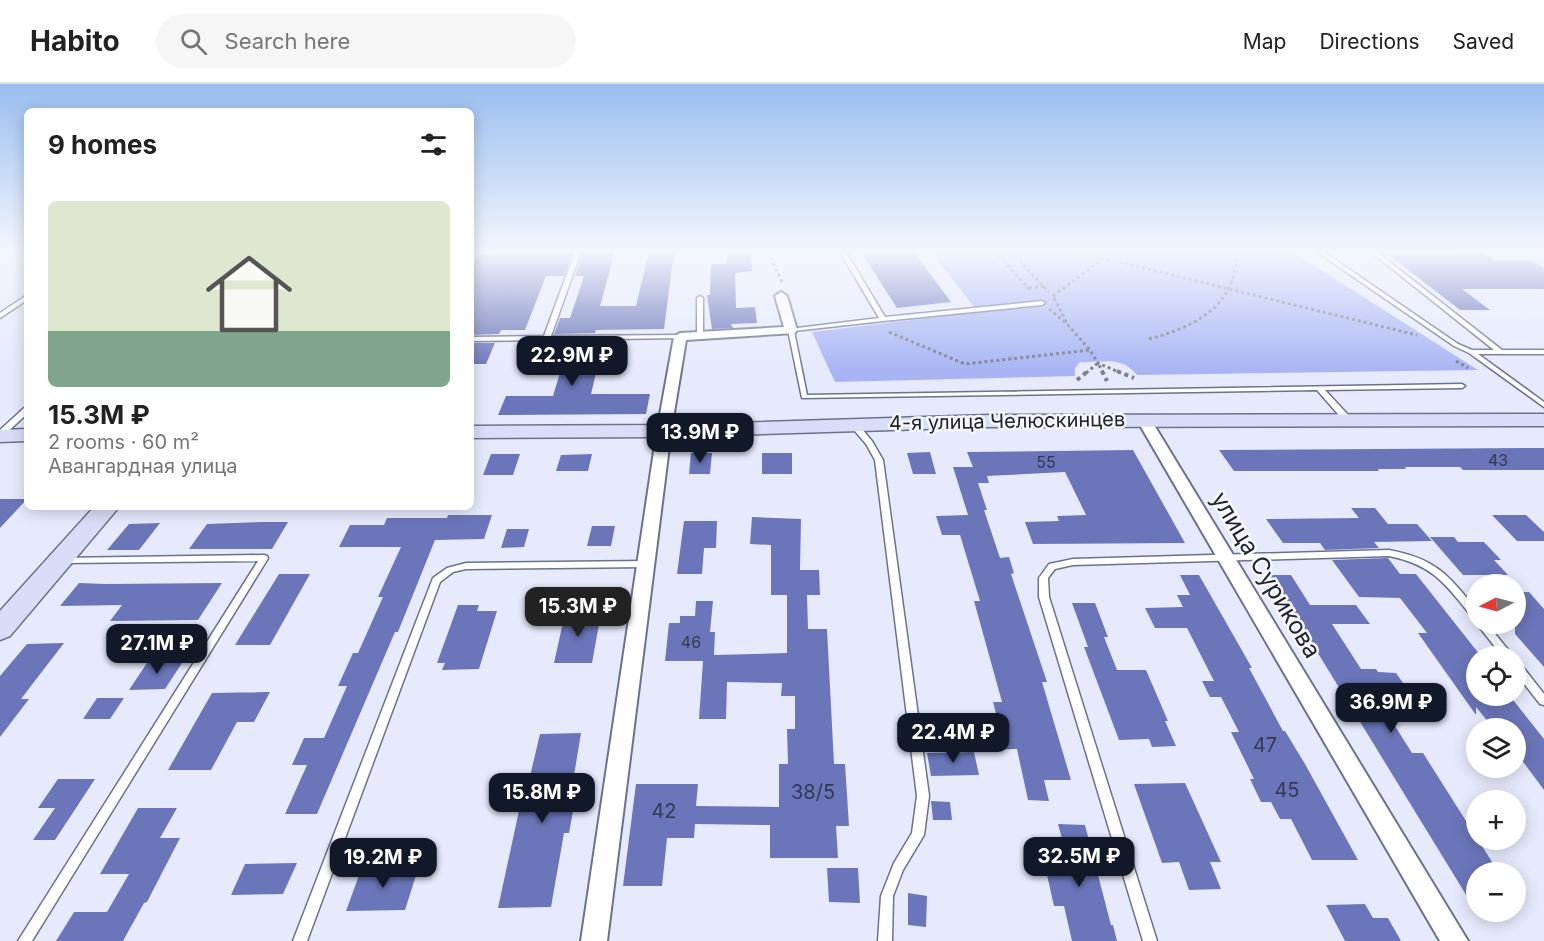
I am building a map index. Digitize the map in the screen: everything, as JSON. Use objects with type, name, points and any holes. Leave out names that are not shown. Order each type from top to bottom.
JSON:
[{"type":"main road","name":"4-я улица Челюскинцев","points":[[474,432],[664,431],[853,424],[1144,420],[1544,420]]},
{"type":"main road","points":[[0,435],[24,435]]},
{"type":"main road","points":[[0,629],[104,510]]},
{"type":"street","points":[[594,941],[664,431],[680,337],[791,330],[782,296]]},
{"type":"street","name":"улица Сурикова","points":[[1144,420],[1455,941]]},
{"type":"lane","points":[[547,339],[564,292]]},
{"type":"lane","points":[[867,292],[883,319]]},
{"type":"lane","points":[[1378,292],[1456,345],[1471,352],[1544,405]]},
{"type":"lane","points":[[1424,292],[1500,352]]},
{"type":"lane","points":[[700,298],[700,336]]},
{"type":"lane","points":[[0,316],[24,299]]},
{"type":"lane","points":[[1042,303],[791,330],[804,398],[1462,386]]},
{"type":"lane","points":[[474,339],[680,337]]},
{"type":"lane","points":[[1471,352],[1544,352]]},
{"type":"lane","points":[[1319,388],[1347,419]]},
{"type":"lane","points":[[0,435],[24,413]]},
{"type":"lane","points":[[853,424],[869,443],[879,460],[923,796],[918,835],[898,867],[887,896],[885,941]]},
{"type":"lane","points":[[1150,941],[1044,597],[1043,578],[1052,566],[1073,562],[1389,553],[1407,555],[1424,561],[1438,572],[1466,604]]},
{"type":"lane","points":[[25,941],[264,558],[60,560]]},
{"type":"lane","points":[[300,941],[436,580],[450,570],[466,566],[646,564]]},
{"type":"lane","points":[[1490,634],[1500,646]]},
{"type":"lane","points":[[1526,679],[1544,701]]},
{"type":"path","points":[[782,296],[784,292]]},
{"type":"path","points":[[1032,292],[1067,324],[1090,350],[1098,363],[1168,391]]},
{"type":"path","points":[[1049,292],[1058,302],[1067,324]]},
{"type":"path","points":[[1053,296],[1059,292]]},
{"type":"path","points":[[1149,339],[1173,333],[1193,324],[1227,292]]},
{"type":"path","points":[[1242,292],[1418,336]]},
{"type":"path","points":[[885,330],[965,364],[1090,350]]},
{"type":"path","points":[[1448,355],[1468,369]]},
{"type":"shaded area","points":[[962,292],[1356,292],[1478,370],[1137,375],[1124,364],[1102,361],[1080,362],[1075,368],[1075,376],[835,382],[812,332],[978,312]]},
{"type":"building","points":[[474,292],[540,292],[525,330],[501,330],[499,334],[474,335]]},
{"type":"building","points":[[579,292],[604,292],[600,306],[636,306],[639,292],[669,292],[664,329],[596,330],[595,333],[554,334],[560,318],[570,318]]},
{"type":"building","points":[[710,292],[736,292],[736,308],[755,307],[757,323],[731,324],[733,328],[712,329],[707,295],[710,295]]},
{"type":"building","points":[[887,292],[944,292],[951,302],[897,308]]},
{"type":"building","points":[[1437,292],[1466,292],[1490,310],[1460,310]]},
{"type":"building","points":[[535,342],[592,342],[583,373],[596,373],[591,394],[650,394],[646,414],[498,415],[506,396],[553,396],[563,363],[527,364]]},
{"type":"building","points":[[474,343],[495,343],[486,364],[474,364]]},
{"type":"building","points":[[1544,448],[1544,470],[1405,467],[1406,469],[1378,469],[1379,471],[1234,471],[1219,450]]},
{"type":"building","points":[[1133,450],[1185,543],[1033,544],[1025,522],[1059,521],[1057,516],[1086,515],[1065,472],[987,476],[989,483],[978,483],[987,510],[984,510],[1000,558],[1009,557],[1014,573],[1011,574],[1047,682],[1042,682],[1071,780],[1044,780],[1049,801],[1028,800],[1017,749],[972,750],[969,734],[1001,733],[993,702],[1002,702],[974,601],[980,601],[960,535],[942,535],[936,516],[968,515],[953,467],[973,467],[967,452]]},
{"type":"building","points":[[930,452],[936,474],[913,474],[907,453]]},
{"type":"building","points":[[691,453],[712,453],[710,474],[689,474]]},
{"type":"building","points":[[762,453],[792,453],[792,474],[762,474]]},
{"type":"building","points":[[491,454],[520,454],[513,475],[483,475]]},
{"type":"building","points":[[592,454],[588,471],[556,471],[561,455]]},
{"type":"building","points":[[0,499],[24,499],[24,502],[0,528]]},
{"type":"building","points":[[1351,508],[1375,508],[1388,524],[1417,524],[1432,541],[1374,542],[1379,548],[1325,550],[1320,543],[1283,543],[1266,519],[1359,518]]},
{"type":"building","points":[[448,515],[492,515],[484,539],[435,540],[398,632],[395,632],[317,814],[285,814],[307,765],[292,765],[304,738],[324,738],[347,686],[338,686],[353,653],[358,653],[383,597],[378,597],[401,547],[339,547],[350,525],[384,525],[387,518],[447,518]]},
{"type":"building","points":[[1492,515],[1526,515],[1544,532],[1544,541],[1517,541]]},
{"type":"building","points":[[752,517],[801,519],[800,570],[819,570],[820,595],[807,595],[808,629],[827,629],[834,764],[845,764],[849,826],[836,826],[838,858],[770,858],[770,825],[695,824],[694,838],[667,838],[662,886],[623,886],[636,784],[698,784],[696,806],[779,807],[779,764],[788,764],[787,729],[795,729],[795,696],[781,696],[782,683],[727,682],[726,719],[699,719],[703,661],[665,661],[669,623],[680,623],[680,616],[695,616],[696,601],[713,601],[710,632],[715,632],[714,655],[787,653],[787,595],[771,595],[771,545],[750,544]]},
{"type":"building","points":[[684,521],[717,521],[716,548],[704,548],[702,574],[677,574]]},
{"type":"building","points":[[288,522],[272,549],[189,549],[207,524]]},
{"type":"building","points":[[160,523],[139,550],[107,550],[129,524]]},
{"type":"building","points":[[592,526],[615,526],[611,546],[587,546]]},
{"type":"building","points":[[507,529],[529,529],[524,547],[501,548]]},
{"type":"building","points":[[1430,537],[1454,537],[1458,542],[1484,542],[1501,560],[1494,560],[1507,574],[1463,575]]},
{"type":"building","points":[[1388,558],[1400,574],[1416,574],[1473,646],[1466,646],[1466,701],[1418,633],[1427,633],[1400,598],[1359,597],[1332,560]]},
{"type":"building","points":[[279,574],[310,574],[270,645],[235,645]]},
{"type":"building","points":[[1180,575],[1199,575],[1252,668],[1249,668],[1283,731],[1305,764],[1358,860],[1312,860],[1291,819],[1280,819],[1271,802],[1261,802],[1250,779],[1254,779],[1231,732],[1239,732],[1221,697],[1210,697],[1202,681],[1214,681],[1187,628],[1155,628],[1145,608],[1183,607],[1177,595],[1190,595]]},
{"type":"building","points":[[1270,575],[1291,575],[1310,605],[1356,605],[1370,624],[1332,624],[1361,669],[1396,673],[1420,707],[1383,707],[1412,753],[1423,753],[1466,821],[1466,850],[1484,850],[1492,862],[1466,862],[1466,895]]},
{"type":"building","points":[[79,583],[222,583],[198,620],[110,621],[122,605],[60,606]]},
{"type":"building","points":[[1526,592],[1529,592],[1544,609],[1544,667],[1515,634],[1526,634]]},
{"type":"building","points":[[1072,603],[1095,603],[1108,637],[1104,637],[1117,670],[1146,670],[1176,746],[1152,747],[1149,739],[1119,740],[1084,647],[1088,647]]},
{"type":"building","points":[[458,605],[479,605],[477,611],[497,611],[479,669],[442,670],[445,663],[437,663]]},
{"type":"building","points":[[565,613],[601,613],[592,663],[554,663]]},
{"type":"building","points":[[64,643],[21,699],[29,699],[0,737],[0,676],[27,644]]},
{"type":"building","points":[[149,660],[184,660],[165,689],[129,690]]},
{"type":"building","points":[[270,692],[254,722],[237,722],[211,770],[168,770],[212,693]]},
{"type":"building","points":[[97,698],[124,698],[110,719],[83,719]]},
{"type":"building","points":[[1470,706],[1518,706],[1544,739],[1544,790],[1526,766],[1526,718],[1485,718],[1476,707],[1476,715]]},
{"type":"building","points":[[581,733],[569,806],[574,806],[569,833],[564,833],[551,907],[498,908],[520,806],[523,806],[540,734]]},
{"type":"building","points":[[974,752],[979,775],[931,776],[927,753]]},
{"type":"building","points":[[58,779],[95,779],[55,840],[33,840],[55,808],[38,808]]},
{"type":"building","points":[[1185,783],[1221,862],[1210,862],[1221,889],[1189,890],[1179,862],[1162,863],[1134,784]]},
{"type":"building","points":[[931,801],[950,802],[952,820],[933,820]]},
{"type":"building","points":[[138,808],[177,808],[160,838],[180,838],[147,902],[144,903],[123,941],[56,941],[74,912],[107,912],[129,874],[100,874]]},
{"type":"building","points":[[1058,824],[1085,825],[1117,941],[1072,941],[1064,906],[1054,906],[1043,857],[1067,857]]},
{"type":"building","points":[[297,863],[283,894],[231,895],[245,864]]},
{"type":"building","points":[[419,866],[405,910],[346,911],[362,867]]},
{"type":"building","points":[[827,868],[858,868],[860,903],[829,902]]},
{"type":"building","points":[[908,893],[927,896],[926,927],[908,925]]},
{"type":"building","points":[[1365,904],[1373,918],[1388,918],[1401,941],[1345,941],[1326,905]]}]
